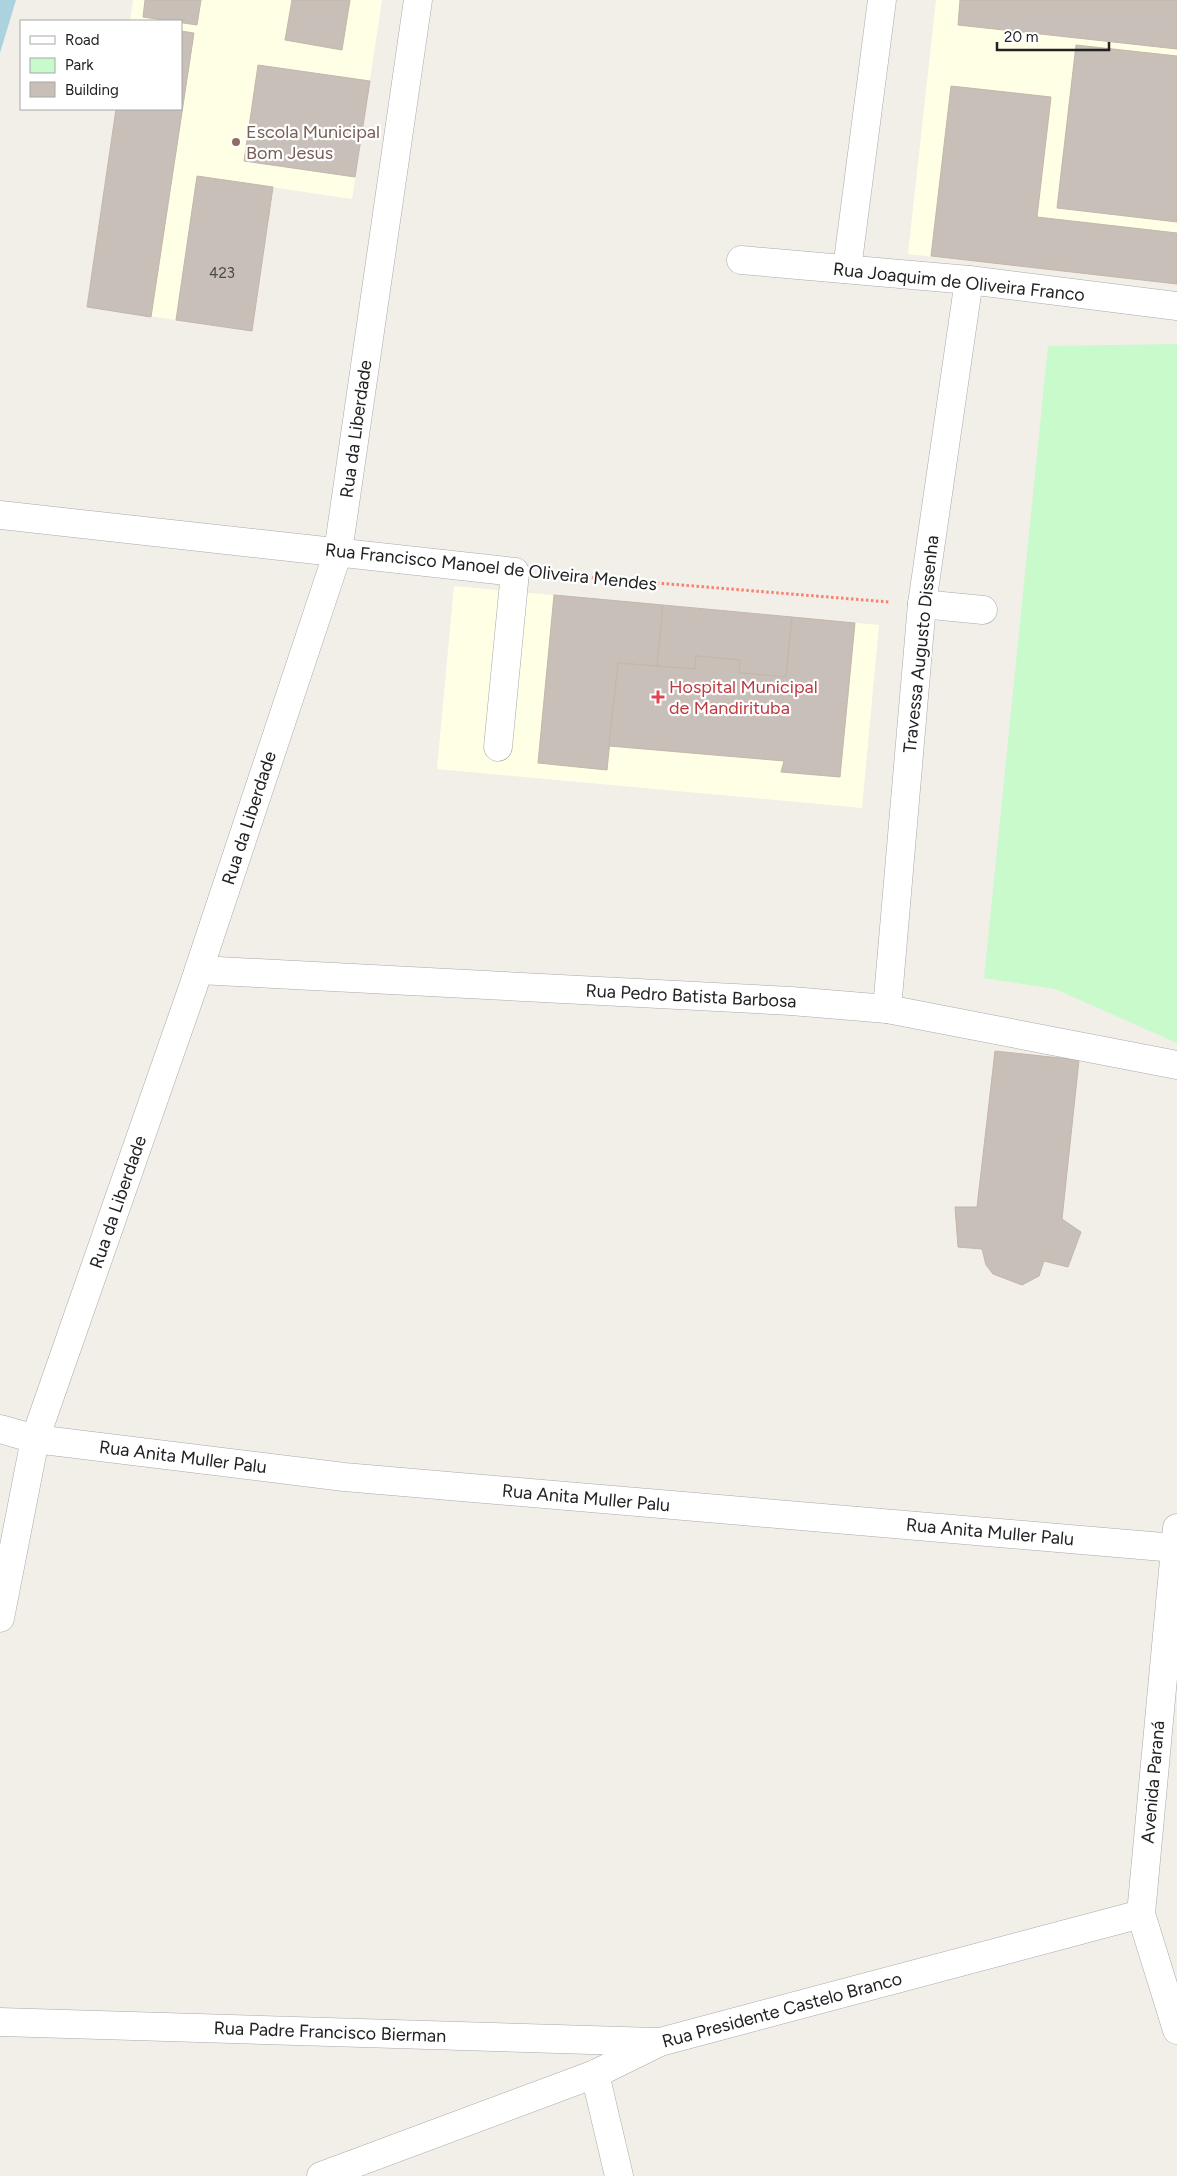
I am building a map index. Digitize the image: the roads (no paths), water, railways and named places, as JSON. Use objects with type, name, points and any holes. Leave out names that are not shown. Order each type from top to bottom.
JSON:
[{"type":"street","name":"Rua da Liberdade","points":[[0,1618],[36,1439],[199,970],[338,552],[418,0]]},
{"type":"street","points":[[846,269],[882,0]]},
{"type":"street","name":"Rua Joaquim de Oliveira Franco","points":[[742,260],[969,280],[1177,306]]},
{"type":"street","name":"Travessa Augusto Dissenha","points":[[887,1009],[922,604],[969,280]]},
{"type":"street","name":"Rua Francisco Manoel de Oliveira Mendes","points":[[0,515],[515,572],[498,747]]},
{"type":"street","points":[[922,604],[983,610]]},
{"type":"street","name":"Rua Pedro Batista Barbosa","points":[[199,970],[771,1000],[887,1009],[1177,1065]]},
{"type":"street","name":"Rua Anita Muller Palu","points":[[0,1429],[36,1439],[344,1477],[1176,1538]]},
{"type":"street","name":"Avenida Paraná","points":[[1176,1538],[1141,1914],[1177,2030]]},
{"type":"street","name":"Rua Presidente Castelo Branco","points":[[320,2176],[596,2074],[660,2042],[1141,1914]]},
{"type":"street","name":"Rua Padre Francisco Bierman","points":[[0,2022],[660,2042]]},
{"type":"street","points":[[596,2074],[619,2176]]},
{"type":"water","points":[[0,0],[16,0],[0,53]]},
{"type":"place","name":"Escola Municipal Bom Jesus","points":[[236,142]]},
{"type":"place","name":"Hospital Municipal de Mandirituba","points":[[658,697]]}]
